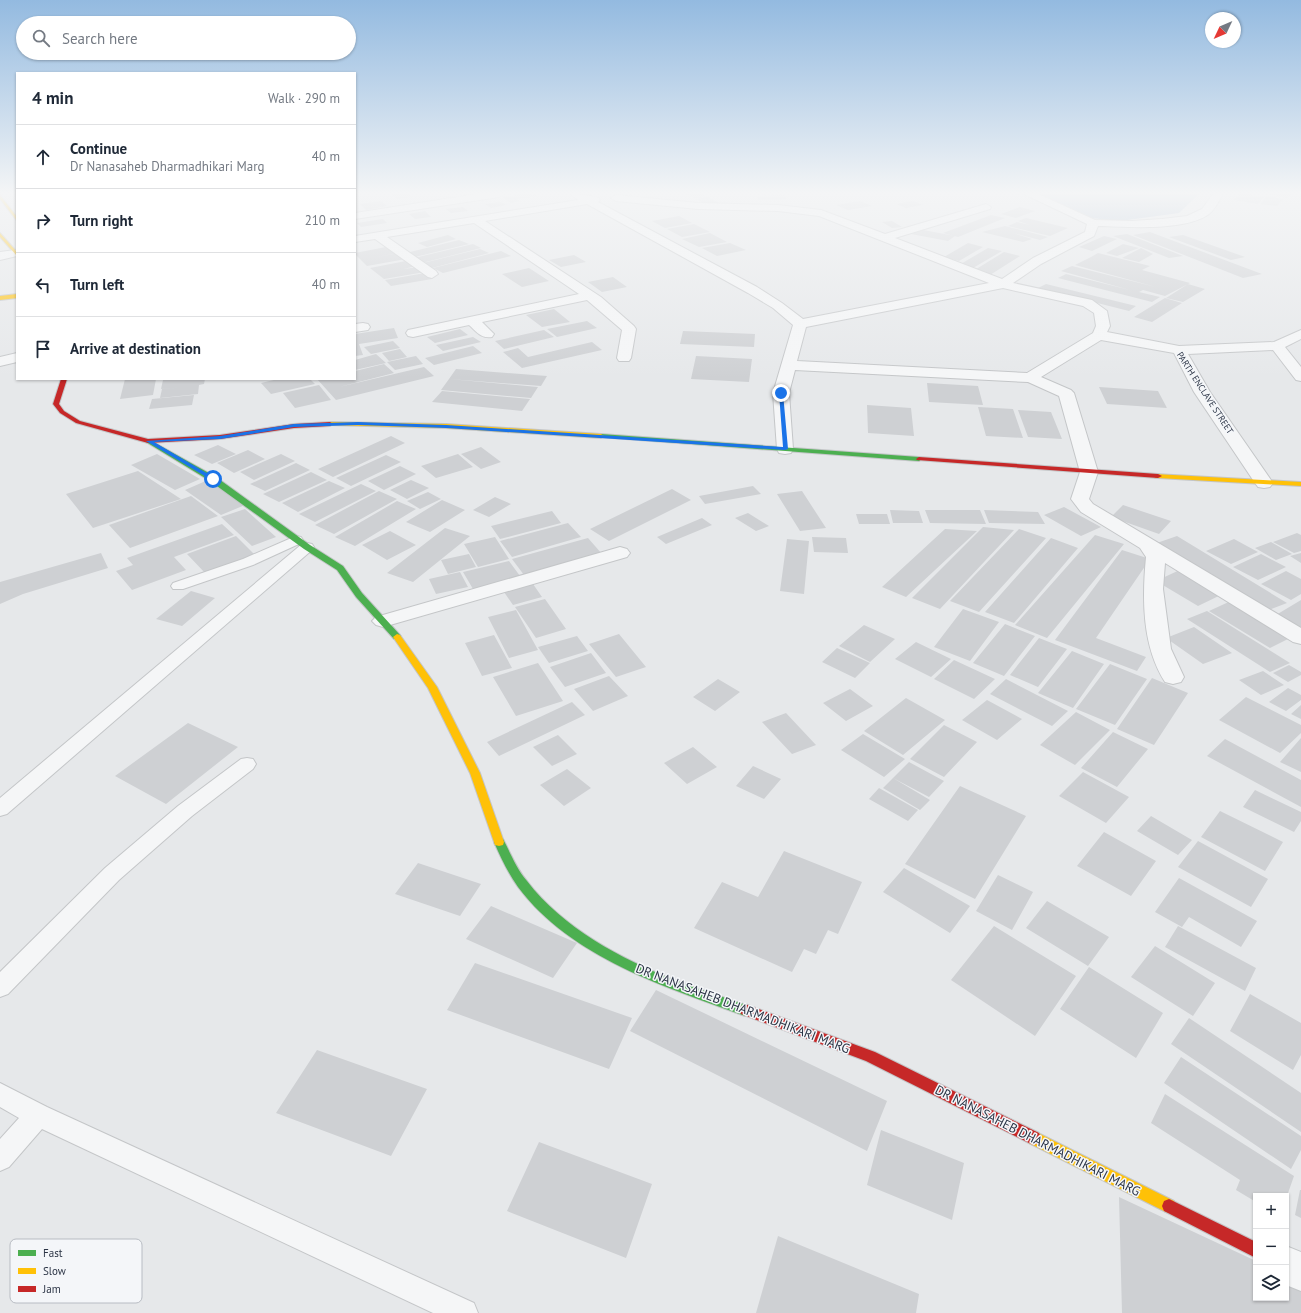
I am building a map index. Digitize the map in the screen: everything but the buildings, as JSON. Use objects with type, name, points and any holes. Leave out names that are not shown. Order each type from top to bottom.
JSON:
[{"type":"street","points":[[406,255],[432,274]]},
{"type":"street","points":[[528,255],[588,296],[618,318],[629,329],[624,358]]},
{"type":"street","points":[[687,255],[745,286],[785,310],[800,324]]},
{"type":"street","points":[[931,255],[1003,284],[1087,303],[1100,311],[1103,326],[1099,335],[1030,378]]},
{"type":"street","points":[[800,324],[1003,284],[1048,255]]},
{"type":"street","points":[[0,293],[16,290]]},
{"type":"street","points":[[0,298],[16,296]]},
{"type":"street","points":[[413,333],[588,296]]},
{"type":"street","points":[[472,320],[487,334]]},
{"type":"street","points":[[785,449],[781,393],[800,324]]},
{"type":"street","points":[[1179,350],[1277,346],[1301,334]]},
{"type":"street","name":"PARTH ENCLAVE STREET","points":[[1099,335],[1179,350],[1202,392],[1264,483]]},
{"type":"street","points":[[1277,346],[1301,377]]},
{"type":"street","points":[[0,362],[16,357]]},
{"type":"street","points":[[788,365],[1030,378],[1066,393],[1089,472],[1080,499],[1087,508],[1301,637]]},
{"type":"street","points":[[64,380],[56,404],[62,412],[78,422],[148,441],[220,437],[294,426],[358,424],[454,427],[785,449],[1089,472],[1301,484]]},
{"type":"street","name":"DR NANASAHEB DHARMADHIKARI MARG","points":[[148,441],[213,479],[302,544],[340,568],[359,595],[397,637],[432,687],[475,773],[505,860],[535,899],[577,936],[645,973],[870,1056],[1253,1248]]},
{"type":"street","points":[[1147,544],[1156,557],[1153,589],[1160,649],[1173,677]]},
{"type":"street","points":[[383,621],[620,553]]},
{"type":"street","points":[[1289,1266],[1301,1272]]},
{"type":"lane","points":[[178,586],[302,544]]},
{"type":"lane","points":[[0,809],[302,544]]},
{"type":"lane","points":[[0,987],[112,874],[185,811],[247,764]]},
{"type":"lane","points":[[0,1094],[38,1115],[464,1313]]},
{"type":"lane","points":[[0,1158],[38,1115]]},
{"type":"traffic: fast","points":[[601,436],[919,459]]},
{"type":"traffic: fast","points":[[148,441],[213,479],[307,547],[340,568],[359,595],[397,637]]},
{"type":"traffic: fast","points":[[499,842],[509,864],[523,885],[558,921],[579,936],[623,962],[657,978],[745,1010]]},
{"type":"traffic: slow","points":[[0,298],[16,296]]},
{"type":"traffic: slow","points":[[330,424],[446,426],[601,436]]},
{"type":"traffic: slow","points":[[1158,476],[1301,484]]},
{"type":"traffic: slow","points":[[397,637],[432,687],[475,773],[499,842]]},
{"type":"traffic: slow","points":[[1034,1138],[1169,1206]]},
{"type":"traffic: jam","points":[[64,380],[56,404],[62,412],[78,422],[148,441],[220,437],[294,426],[330,424]]},
{"type":"traffic: jam","points":[[919,459],[1158,476]]},
{"type":"traffic: jam","points":[[745,1010],[870,1056],[1034,1138]]},
{"type":"traffic: jam","points":[[1169,1206],[1253,1248]]},
{"type":"route","points":[[213,479],[148,441],[220,437],[294,426],[358,424],[446,426],[785,449],[781,393]]}]
